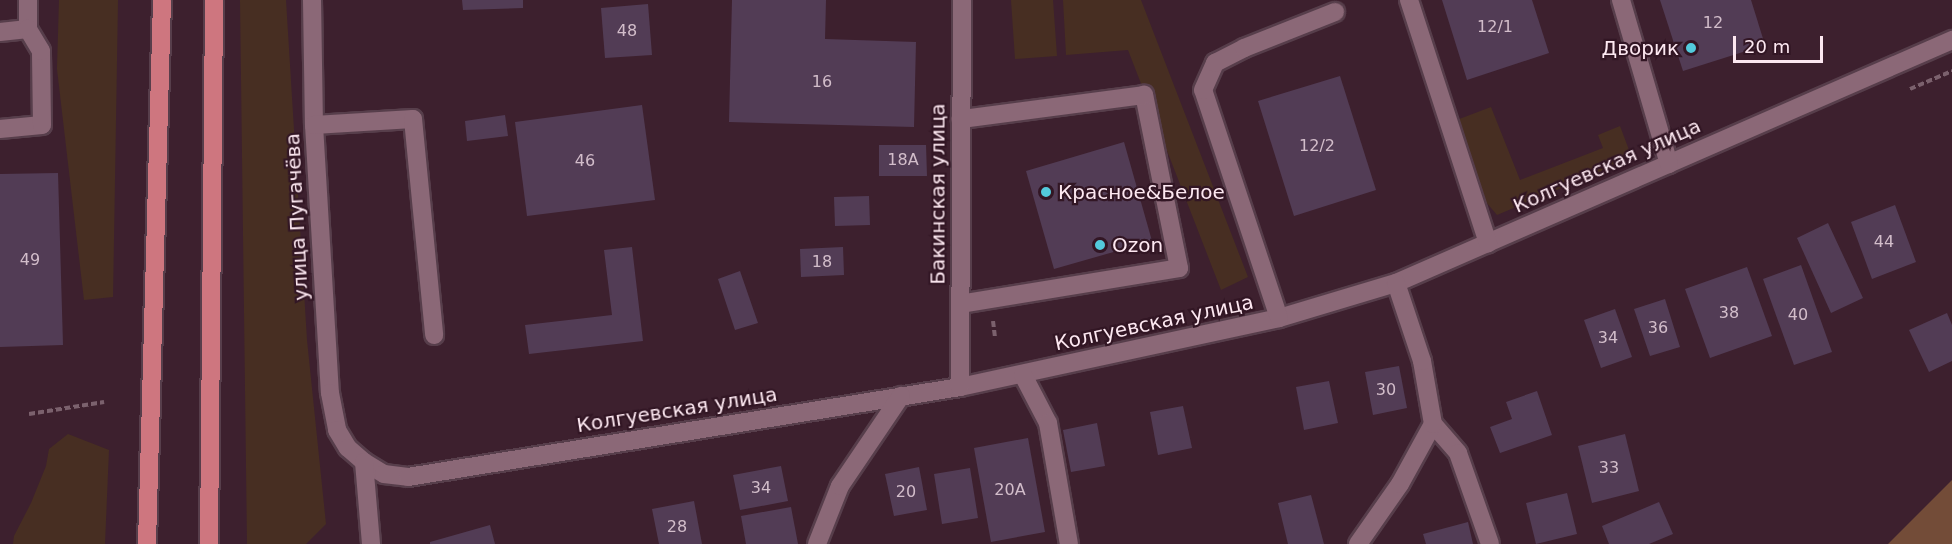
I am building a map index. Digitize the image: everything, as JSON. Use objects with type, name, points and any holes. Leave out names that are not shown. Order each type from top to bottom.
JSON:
[{"type":"main road","points":[[147,544],[162,5]]},
{"type":"main road","points":[[209,544],[214,8]]},
{"type":"street","points":[[0,129],[42,125],[41,51],[28,29],[28,0]]},
{"type":"street","name":"улица Пугачёва","points":[[312,0],[314,125],[330,393],[337,430]]},
{"type":"street","name":"Бакинская улица","points":[[960,387],[962,0]]},
{"type":"street","points":[[1409,0],[1488,243]]},
{"type":"street","points":[[1621,0],[1669,164]]},
{"type":"street","points":[[1279,318],[1203,90],[1215,63],[1244,48],[1335,12]]},
{"type":"street","points":[[0,32],[28,29]]},
{"type":"street","name":"Колгуевская улица","points":[[337,430],[348,448],[364,462],[384,474],[408,477],[960,387],[1279,318],[1396,283],[1952,40]]},
{"type":"street","points":[[960,304],[1179,268],[1144,95],[961,119]]},
{"type":"street","points":[[314,125],[413,119],[434,335]]},
{"type":"street","points":[[1396,283],[1422,361],[1432,424],[1458,453],[1490,544]]},
{"type":"street","points":[[1023,375],[1047,423],[1070,544]]},
{"type":"street","points":[[817,544],[840,486],[902,396]]},
{"type":"street","points":[[1358,544],[1400,484],[1432,424]]},
{"type":"street","points":[[364,462],[371,544]]},
{"type":"path","points":[[1910,89],[1952,71]]},
{"type":"path","points":[[29,414],[104,402]]},
{"type":"shaded area","points":[[59,0],[118,0],[113,297],[84,300],[57,69]]},
{"type":"shaded area","points":[[240,0],[286,0],[307,340],[326,524],[306,544],[247,544]]},
{"type":"shaded area","points":[[1011,0],[1053,0],[1057,56],[1015,59]]},
{"type":"shaded area","points":[[1063,0],[1141,0],[1248,277],[1221,290],[1128,50],[1066,55]]},
{"type":"shaded area","points":[[1491,107],[1520,180],[1603,148],[1598,135],[1620,126],[1629,150],[1623,162],[1497,215],[1486,202],[1454,121]]},
{"type":"shaded area","points":[[68,434],[109,450],[105,544],[13,544],[14,536],[46,466],[49,449]]},
{"type":"shaded area","points":[[1952,480],[1952,544],[1888,544]]},
{"type":"building","points":[[462,0],[523,0],[523,8],[463,10]]},
{"type":"building","points":[[732,0],[826,0],[825,39],[916,42],[914,127],[729,122]]},
{"type":"building","points":[[1442,0],[1532,0],[1549,53],[1467,80]]},
{"type":"building","points":[[1660,0],[1751,0],[1765,45],[1683,71]]},
{"type":"building","points":[[648,4],[652,55],[605,58],[601,8]]},
{"type":"building","points":[[1340,76],[1376,190],[1294,216],[1258,101]]},
{"type":"building","points":[[642,105],[655,200],[527,216],[515,122]]},
{"type":"building","points":[[505,115],[508,136],[467,141],[465,121]]},
{"type":"building","points":[[1124,142],[1152,241],[1054,269],[1026,171]]},
{"type":"building","points":[[879,145],[926,145],[927,176],[879,176]]},
{"type":"building","points":[[58,173],[63,345],[0,347],[0,174]]},
{"type":"building","points":[[869,196],[870,225],[835,226],[834,197]]},
{"type":"building","points":[[1895,205],[1916,262],[1872,279],[1851,222]]},
{"type":"building","points":[[1828,223],[1863,298],[1831,313],[1797,238]]},
{"type":"building","points":[[632,247],[643,341],[529,354],[525,325],[612,315],[604,250]]},
{"type":"building","points":[[843,247],[844,275],[801,277],[800,249]]},
{"type":"building","points":[[1801,265],[1832,352],[1794,365],[1763,279]]},
{"type":"building","points":[[1747,267],[1772,336],[1710,358],[1685,289]]},
{"type":"building","points":[[740,271],[758,323],[735,330],[718,279]]},
{"type":"building","points":[[1665,299],[1680,347],[1650,356],[1634,309]]},
{"type":"building","points":[[1615,309],[1632,357],[1601,368],[1584,320]]},
{"type":"building","points":[[1947,313],[1952,325],[1952,361],[1929,372],[1909,330]]},
{"type":"building","points":[[1399,366],[1407,408],[1373,415],[1365,372]]},
{"type":"building","points":[[1329,381],[1338,423],[1304,430],[1296,387]]},
{"type":"building","points":[[1537,391],[1552,435],[1500,453],[1490,427],[1512,419],[1506,402]]},
{"type":"building","points":[[1183,406],[1192,448],[1158,455],[1150,412]]},
{"type":"building","points":[[1097,423],[1105,466],[1071,472],[1063,430]]},
{"type":"building","points":[[1625,434],[1639,491],[1592,503],[1578,446]]},
{"type":"building","points":[[1028,438],[1045,532],[991,542],[974,448]]},
{"type":"building","points":[[781,466],[788,501],[740,510],[733,475]]},
{"type":"building","points":[[919,467],[927,510],[894,516],[885,474]]},
{"type":"building","points":[[970,468],[978,518],[942,524],[934,474]]},
{"type":"building","points":[[1567,493],[1577,534],[1536,544],[1526,503]]},
{"type":"building","points":[[1311,495],[1324,544],[1288,544],[1278,503]]},
{"type":"building","points":[[694,501],[702,544],[659,544],[652,509]]},
{"type":"building","points":[[1659,502],[1673,534],[1649,544],[1609,544],[1602,526]]},
{"type":"building","points":[[791,507],[798,544],[746,544],[741,516]]},
{"type":"building","points":[[1468,522],[1473,544],[1426,544],[1423,534]]},
{"type":"building","points":[[490,525],[495,544],[430,544],[430,542]]},
{"type":"place","name":"Дворик","points":[[1691,48]]},
{"type":"place","name":"Красное&Белое","points":[[1046,192]]},
{"type":"place","name":"Ozon","points":[[1100,245]]}]
